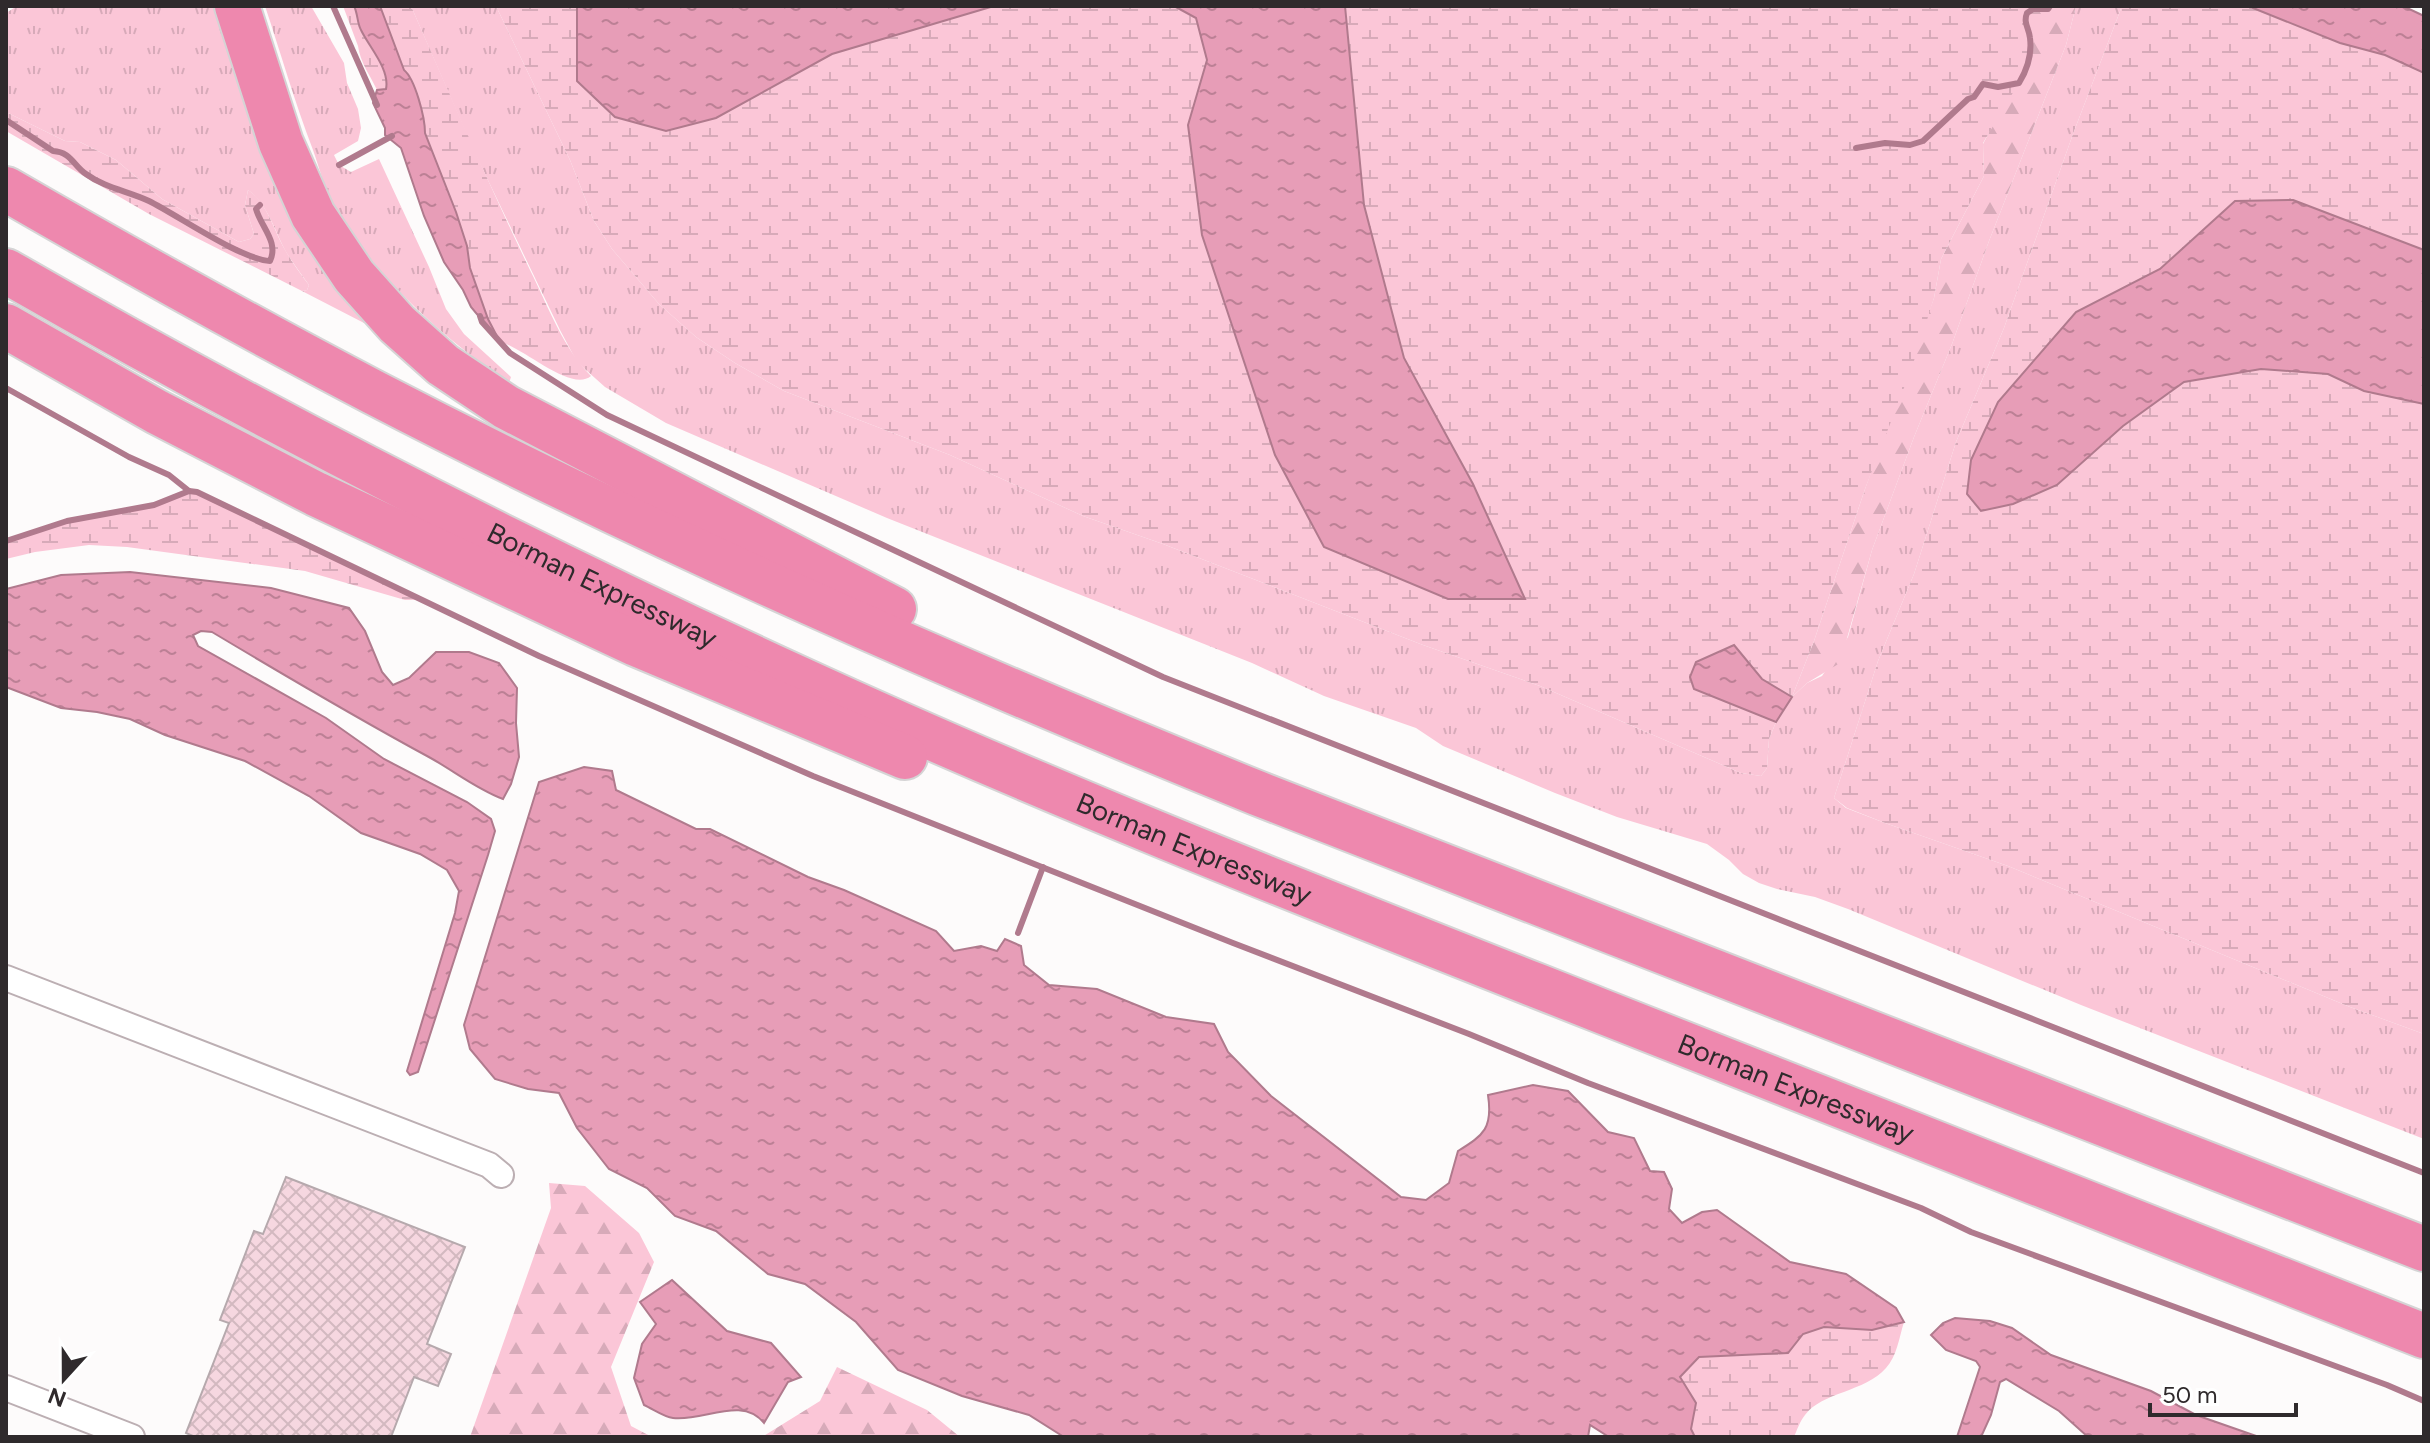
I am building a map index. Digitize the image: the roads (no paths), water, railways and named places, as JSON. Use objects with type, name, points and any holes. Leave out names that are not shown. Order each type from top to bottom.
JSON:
[{"type":"highway","points":[[237,6],[281,143],[313,215],[354,276],[397,324],[443,365],[506,407],[961,643],[1089,724]]},
{"type":"highway","points":[[6,189],[131,261],[360,385],[524,467],[745,573],[1089,724],[2424,1249]]},
{"type":"highway","name":"Borman Expressway","points":[[6,271],[334,451],[645,607],[803,681],[1204,853],[2424,1336]]},
{"type":"highway","points":[[6,326],[157,412],[316,494],[636,644],[1025,806],[1204,853]]},
{"type":"highway","points":[[6,353],[157,412]]},
{"type":"street","points":[[6,978],[489,1165],[501,1175]]},
{"type":"street","points":[[6,1388],[132,1437]]},
{"type":"water","points":[[354,6],[380,6],[404,70],[415,90],[425,133],[467,246],[470,268],[488,319],[500,342],[471,307],[444,262],[424,216],[401,148],[385,135],[385,128],[373,103],[377,90],[386,89],[385,74],[360,27]]},
{"type":"water","points":[[577,6],[994,6],[832,54],[716,118],[666,131],[615,117],[577,81]]},
{"type":"water","points":[[1174,6],[1345,6],[1364,205],[1404,358],[1473,484],[1525,599],[1448,599],[1324,547],[1275,455],[1202,235],[1188,125],[1207,60],[1196,18]]},
{"type":"water","points":[[2248,6],[2403,6],[2424,16],[2424,73],[2385,55],[2340,43]]},
{"type":"water","points":[[2293,200],[2424,250],[2424,404],[2364,391],[2328,374],[2261,369],[2184,382],[2123,426],[2057,485],[2013,504],[1981,511],[1967,494],[1971,460],[1998,402],[2076,312],[2160,269],[2235,201]]},
{"type":"water","points":[[130,572],[271,588],[349,608],[365,631],[382,672],[393,685],[409,678],[436,652],[469,652],[499,663],[517,688],[519,757],[503,799],[212,632],[201,631],[193,635],[198,646],[326,718],[384,759],[467,802],[491,819],[495,831],[418,1072],[410,1075],[407,1071],[459,891],[447,870],[420,854],[361,833],[309,796],[245,761],[165,735],[130,719],[61,708],[6,687],[6,589],[61,575]]},
{"type":"water","points":[[1734,645],[1762,679],[1792,697],[1776,722],[1694,689],[1690,677],[1696,662]]},
{"type":"water","points":[[584,767],[612,771],[616,790],[696,829],[710,829],[808,877],[936,931],[954,951],[981,946],[997,951],[1005,939],[1021,946],[1024,965],[1049,985],[1097,989],[1166,1017],[1214,1024],[1228,1052],[1271,1096],[1401,1197],[1426,1200],[1449,1183],[1458,1151],[1480,1135],[1488,1123],[1488,1095],[1533,1085],[1568,1091],[1608,1132],[1634,1138],[1650,1171],[1664,1172],[1672,1189],[1669,1209],[1682,1223],[1702,1212],[1717,1210],[1790,1262],[1846,1274],[1896,1308],[1904,1322],[1872,1330],[1824,1327],[1803,1334],[1788,1353],[1699,1357],[1680,1377],[1696,1403],[1691,1429],[1695,1437],[1609,1437],[1590,1425],[1588,1437],[1064,1437],[1029,1415],[962,1396],[898,1370],[856,1322],[805,1284],[768,1274],[716,1231],[675,1216],[647,1188],[609,1169],[577,1128],[559,1093],[528,1089],[495,1079],[470,1049],[464,1025],[539,782]]},
{"type":"water","points":[[672,1280],[727,1331],[771,1343],[801,1377],[788,1382],[764,1423],[745,1411],[673,1418],[644,1405],[634,1378],[642,1344],[656,1324],[640,1302]]},
{"type":"water","points":[[1955,1318],[1990,1321],[2012,1328],[2051,1355],[2151,1391],[2196,1415],[2259,1437],[2088,1437],[2059,1411],[2006,1379],[2000,1382],[1981,1437],[1957,1437],[1980,1367],[1976,1361],[1946,1350],[1931,1335],[1943,1323]]},
{"type":"waterway","points":[[333,6],[377,105]]},
{"type":"waterway","points":[[1856,148],[1885,143],[1910,145],[1923,141],[1968,99],[1974,97],[1983,84],[1998,87],[2019,83],[2027,67],[2030,50],[2027,13],[2050,6]]},
{"type":"waterway","points":[[6,120],[53,151],[68,156],[93,179],[149,201],[243,253],[270,261],[272,247],[256,209],[260,205]]},
{"type":"waterway","points":[[339,165],[392,136]]},
{"type":"waterway","points":[[480,316],[510,353],[607,415],[1163,677],[2424,1173]]},
{"type":"waterway","points":[[6,388],[129,457],[169,475],[189,491]]},
{"type":"waterway","points":[[6,541],[67,521],[154,505],[189,491],[197,492],[539,656],[813,776],[1588,1083],[1921,1208],[1971,1232],[2424,1401]]},
{"type":"waterway","points":[[1018,933],[1043,867]]}]
